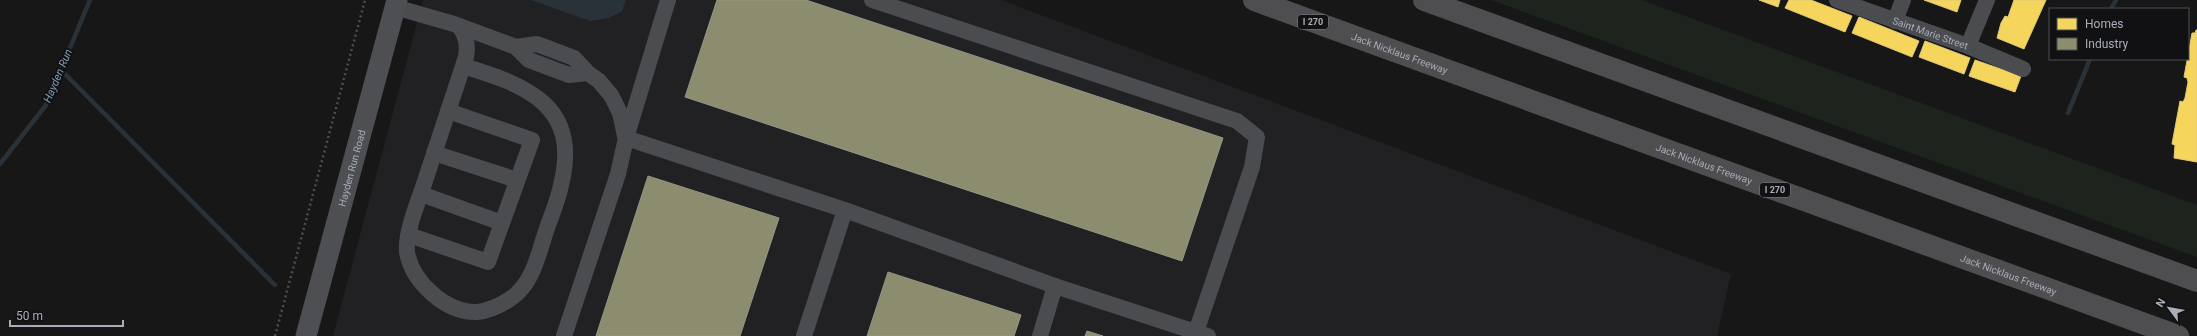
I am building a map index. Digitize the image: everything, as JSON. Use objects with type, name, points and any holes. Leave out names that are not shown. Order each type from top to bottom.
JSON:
[{"type":"highway","name":"Jack Nicklaus Freeway","points":[[1254,0],[2178,336]]},
{"type":"highway","points":[[1424,0],[2197,281]]},
{"type":"main road","name":"Hayden Run Road","points":[[306,336],[396,3]]},
{"type":"street","points":[[564,336],[618,174],[626,138],[668,0]]},
{"type":"street","points":[[626,138],[844,210],[1055,286],[1202,334],[1252,167],[1256,137],[1237,120],[872,0]]},
{"type":"street","name":"Saint Marie Street","points":[[1837,0],[1968,46],[2024,69]]},
{"type":"street","points":[[1895,21],[1904,0]]},
{"type":"street","points":[[1968,46],[1987,0]]},
{"type":"street","points":[[396,3],[516,47],[529,60],[569,75],[588,73],[599,81],[611,96],[620,112],[626,138]]},
{"type":"street","points":[[459,26],[465,34],[467,47],[464,66],[421,194],[409,235],[407,251],[413,271],[434,295],[462,310],[477,312],[492,308],[510,299],[523,288],[533,271],[561,185],[564,170],[565,137],[552,111],[524,88],[511,81],[464,66]]},
{"type":"street","points":[[409,235],[488,262],[532,140],[448,112]]},
{"type":"street","points":[[434,153],[517,180]]},
{"type":"street","points":[[421,194],[502,223]]},
{"type":"street","points":[[804,336],[844,210]]},
{"type":"street","points":[[1040,336],[1055,286]]},
{"type":"path","points":[[276,336],[365,0]]},
{"type":"shaded area","points":[[423,0],[1001,0],[1731,274],[1717,336],[333,336]]},
{"type":"shaded area","points":[[531,0],[626,0],[622,11],[609,18],[590,21]]},
{"type":"shaded area","points":[[1491,0],[1642,0],[2197,205],[2197,257]]},
{"type":"building: Homes","points":[[1759,0],[1780,0],[1778,7]]},
{"type":"building: Homes","points":[[1789,0],[1811,0],[1852,16],[1845,32],[1785,8]]},
{"type":"building: Homes","points":[[1924,0],[1961,0],[1957,12]]},
{"type":"building: Homes","points":[[2014,0],[2046,0],[2024,49],[1997,38],[2001,23],[2005,16],[2008,17]]},
{"type":"building: Homes","points":[[1859,17],[1919,41],[1912,57],[1852,33]]},
{"type":"building: Homes","points":[[2197,30],[2197,162],[2174,158],[2175,145],[2172,144],[2180,101],[2183,102],[2185,98],[2188,82],[2187,78],[2184,77],[2187,60],[2189,60],[2192,33],[2195,33]]},
{"type":"building: Homes","points":[[1925,41],[1970,58],[1964,74],[1919,57]]},
{"type":"building: Homes","points":[[1975,60],[2021,76],[2015,92],[1969,76]]},
{"type":"building: Industry","points":[[717,0],[806,0],[1223,138],[1182,261],[685,97]]},
{"type":"building: Industry","points":[[648,176],[779,218],[740,336],[596,336]]},
{"type":"building: Industry","points":[[888,272],[1021,315],[1014,336],[867,336]]},
{"type":"building: Industry","points":[[1087,331],[1103,336],[1085,336]]},
{"type":"waterway","name":"Hayden Run","points":[[0,164],[46,105],[90,0]]},
{"type":"waterway","points":[[2112,8],[2116,0]]},
{"type":"waterway","points":[[2068,113],[2090,60]]},
{"type":"waterway","points":[[61,70],[275,285]]}]
